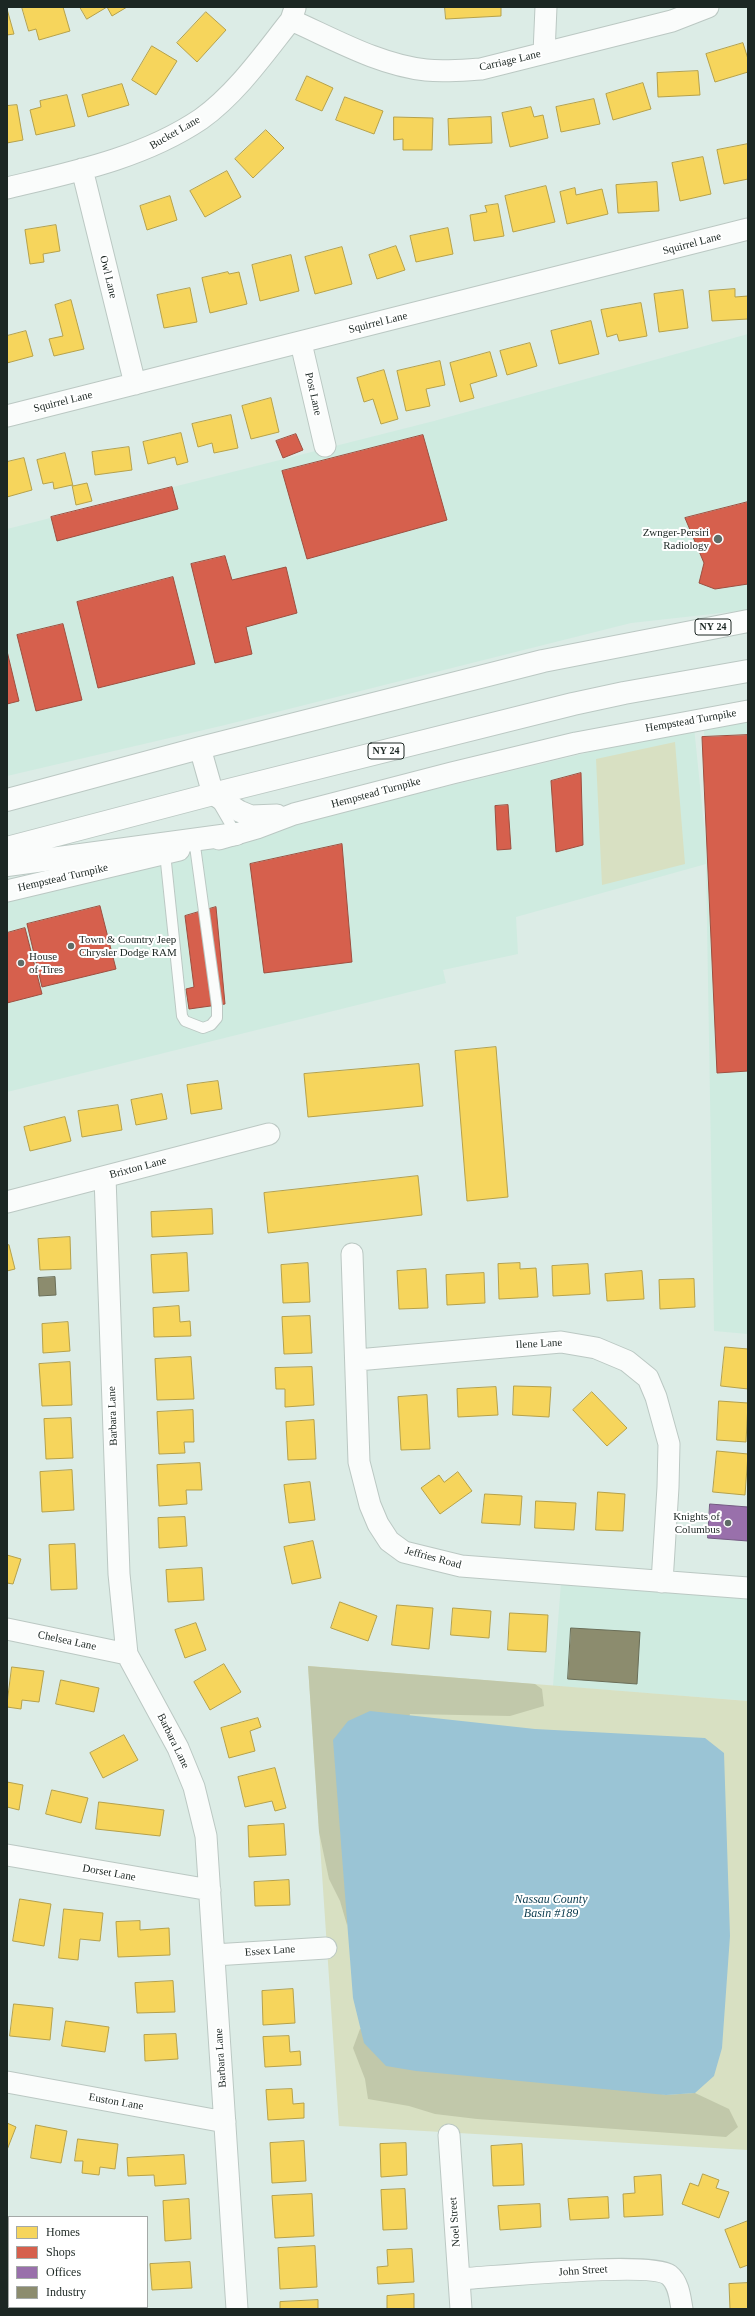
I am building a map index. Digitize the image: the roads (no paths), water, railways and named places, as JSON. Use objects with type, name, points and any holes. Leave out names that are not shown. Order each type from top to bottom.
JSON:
[{"type":"main road","name":"NY 24","points":[[7,800],[200,748],[543,661],[748,621]]},
{"type":"main road","name":"NY 24","points":[[7,848],[213,794],[573,704],[624,693],[748,671]]},
{"type":"main road","points":[[7,866],[236,834]]},
{"type":"street","points":[[544,53],[546,7]]},
{"type":"street","name":"Carriage Lane","points":[[293,14],[380,59],[425,70],[450,71],[482,69],[672,21],[708,7]]},
{"type":"street","name":"Bucket Lane","points":[[7,188],[82,170],[142,151],[201,118],[238,86],[293,14]]},
{"type":"street","name":"Owl Lane","points":[[82,170],[135,384]]},
{"type":"street","name":"Squirrel Lane","points":[[7,416],[748,229]]},
{"type":"street","name":"Post Lane","points":[[301,343],[325,446]]},
{"type":"street","name":"Hempstead Turnpike","points":[[7,891],[195,846],[294,814],[576,743],[748,711]]},
{"type":"street","points":[[200,748],[213,794],[239,811],[251,816],[294,814]]},
{"type":"street","name":"Brixton Lane","points":[[7,1202],[269,1134]]},
{"type":"street","name":"Barbara Lane","points":[[105,1177],[119,1574],[127,1654],[178,1748],[194,1787],[206,1836],[237,2309]]},
{"type":"street","name":"Jeffries Road","points":[[352,1254],[361,1469],[370,1505],[378,1524],[389,1541],[404,1552],[462,1566],[748,1588]]},
{"type":"street","name":"Ilene Lane","points":[[357,1360],[561,1342],[596,1348],[627,1361],[648,1378],[656,1396],[669,1444],[662,1582]]},
{"type":"street","name":"Chelsea Lane","points":[[7,1628],[127,1654]]},
{"type":"street","name":"Dorset Lane","points":[[7,1855],[210,1890]]},
{"type":"street","name":"Essex Lane","points":[[214,1955],[326,1948]]},
{"type":"street","name":"Euston Lane","points":[[7,2082],[225,2122]]},
{"type":"street","name":"Noel Street","points":[[449,2135],[462,2309]]},
{"type":"street","name":"John Street","points":[[459,2279],[618,2269],[661,2271],[671,2276],[678,2289],[682,2309]]},
{"type":"lane","points":[[213,794],[236,834]]},
{"type":"lane","points":[[165,853],[182,1016],[185,1022],[203,1028],[211,1025],[217,1018],[217,1006],[195,846]]},
{"type":"water","name":"Nassau County Basin #189","points":[[370,1711],[535,1729],[705,1738],[724,1753],[730,1936],[722,2048],[714,2076],[695,2093],[666,2095],[416,2071],[386,2066],[364,2043],[353,1998],[333,1740],[348,1721]]},
{"type":"place","name":"Zwnger-Persiri Radiology","points":[[718,539]]},
{"type":"place","name":"Town & Country Jeep Chrysler Dodge RAM","points":[[71,946]]},
{"type":"place","name":"House of Tires","points":[[21,963]]},
{"type":"place","name":"Knights of Columbus","points":[[728,1523]]}]
